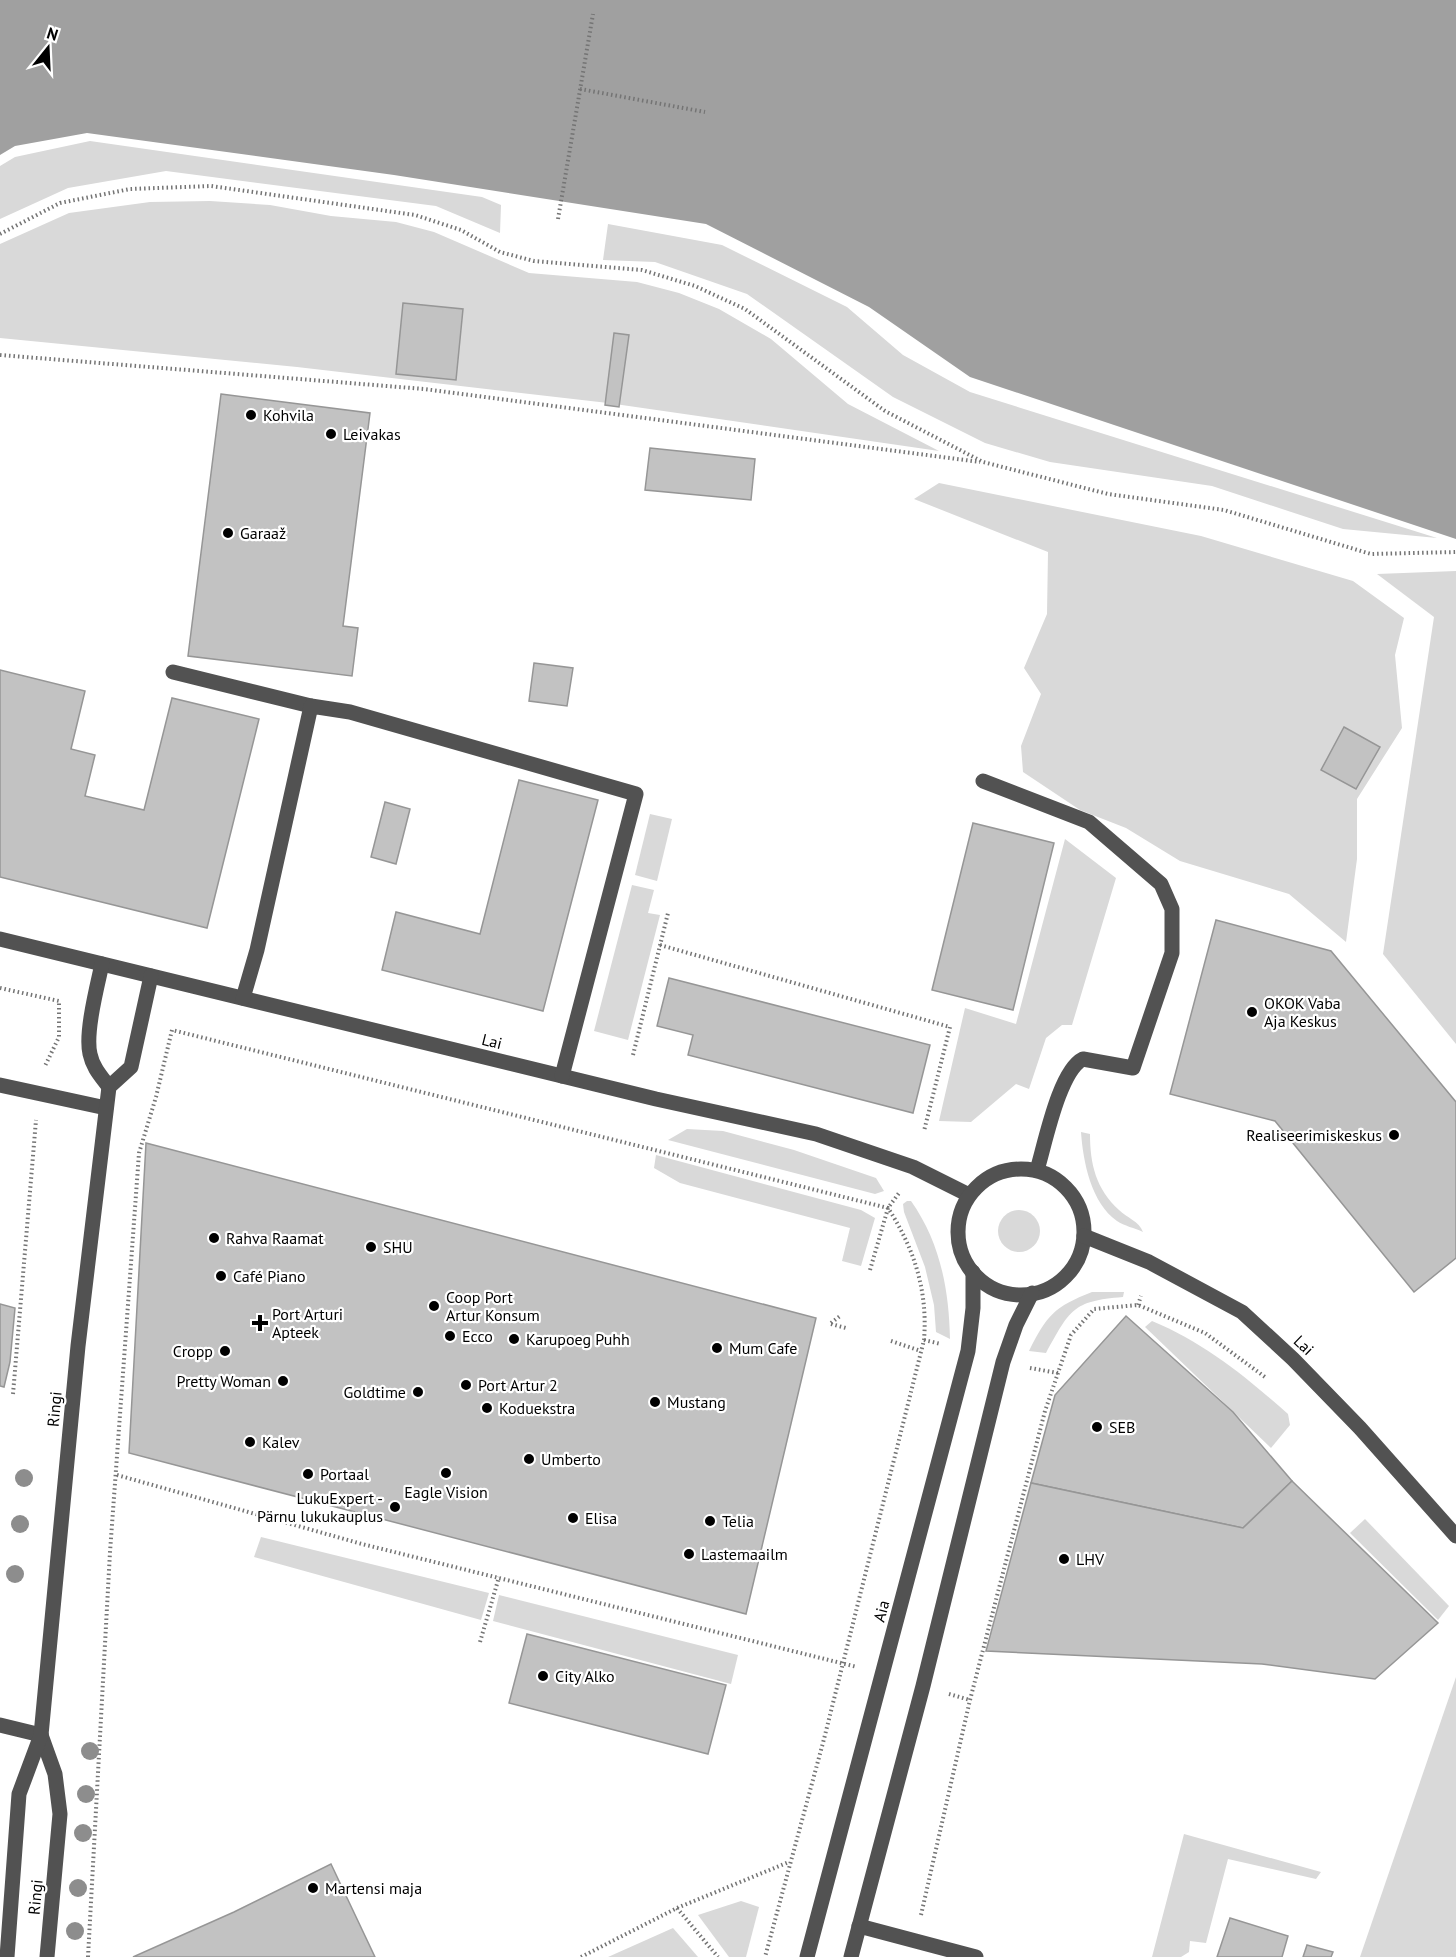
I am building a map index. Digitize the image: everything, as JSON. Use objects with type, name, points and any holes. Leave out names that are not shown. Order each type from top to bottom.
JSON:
[{"type":"street","points":[[173,672],[311,706],[362,716],[636,794],[562,1076]]},
{"type":"street","points":[[243,998],[257,950],[311,706]]},
{"type":"street","points":[[982,781],[1089,822],[1161,884],[1172,909],[1172,953],[1133,1068],[1083,1059],[1076,1062],[1068,1073],[1037,1170]]},
{"type":"street","name":"Lai","points":[[0,939],[562,1076],[816,1134],[913,1167],[969,1195]]},
{"type":"street","points":[[102,964],[93,1011],[89,1052],[96,1071],[109,1087],[131,1067],[151,976]]},
{"type":"street","points":[[0,1085],[106,1108]]},
{"type":"street","name":"Ringi","points":[[8,1957],[19,1794],[40,1735],[78,1346],[109,1087]]},
{"type":"street","points":[[1018,1168],[1037,1170],[1053,1177],[1067,1188],[1077,1203],[1083,1219],[1084,1236],[1080,1253],[1068,1274],[1048,1289],[1032,1293],[999,1291],[985,1284],[964,1258],[958,1226],[969,1195],[982,1181],[999,1172],[1018,1168]]},
{"type":"street","name":"Lai","points":[[1084,1236],[1149,1262],[1242,1312],[1293,1359],[1360,1428],[1456,1536]]},
{"type":"street","name":"Aia","points":[[807,1957],[968,1351],[973,1308],[973,1272]]},
{"type":"street","points":[[851,1957],[926,1675],[1003,1362],[1016,1324],[1032,1293]]},
{"type":"street","points":[[0,1725],[40,1735]]},
{"type":"street","name":"Ringi","points":[[40,1735],[55,1774],[60,1814],[47,1957]]},
{"type":"street","points":[[859,1926],[976,1957]]},
{"type":"path","points":[[558,219],[593,14]]},
{"type":"path","points":[[580,89],[705,112]]},
{"type":"path","points":[[0,234],[60,203],[142,189],[211,186],[415,215],[461,230],[500,252],[534,261],[642,270],[695,286],[744,309],[885,411],[983,462]]},
{"type":"path","points":[[0,355],[424,389],[983,462],[1108,494],[1224,510],[1371,554],[1456,552]]},
{"type":"path","points":[[633,1055],[668,913]]},
{"type":"path","points":[[660,945],[950,1026],[924,1131]]},
{"type":"path","points":[[0,988],[59,1001],[59,1037],[41,1073],[38,1093],[13,1394]]},
{"type":"path","points":[[88,1957],[110,1552],[139,1152],[156,1097],[172,1030],[888,1208],[915,1258],[923,1291],[924,1340],[843,1663],[765,1957]]},
{"type":"path","points":[[870,1270],[888,1208],[899,1193]]},
{"type":"path","points":[[1138,1305],[1141,1296]]},
{"type":"path","points":[[915,1942],[970,1700],[1045,1411],[1071,1335],[1094,1309],[1138,1305],[1205,1333],[1265,1377]]},
{"type":"path","points":[[840,1316],[831,1324],[846,1328]]},
{"type":"path","points":[[924,1340],[951,1346]]},
{"type":"path","points":[[891,1341],[921,1351]]},
{"type":"path","points":[[1020,1367],[1058,1373]]},
{"type":"path","points":[[117,1475],[362,1544],[843,1663]]},
{"type":"path","points":[[480,1642],[499,1577]]},
{"type":"path","points":[[581,1957],[677,1908],[790,1862]]},
{"type":"path","points":[[677,1908],[718,1957]]},
{"type":"shaded area","points":[[0,0],[1456,0],[1456,539],[970,377],[869,307],[706,224],[394,175],[87,133],[15,146],[0,155]]},
{"type":"shaded area","points":[[90,141],[482,197],[501,205],[500,233],[436,206],[166,171],[68,188],[0,219],[0,166],[15,157]]},
{"type":"shaded area","points":[[210,201],[270,205],[331,216],[396,222],[434,232],[529,273],[637,282],[679,293],[719,309],[771,339],[848,404],[939,451],[608,403],[297,367],[0,338],[0,244],[69,213],[150,202]]},
{"type":"shaded area","points":[[608,224],[722,245],[847,307],[903,355],[970,392],[1437,538],[1343,529],[1212,486],[1050,462],[985,443],[893,397],[747,294],[655,262],[603,260]]},
{"type":"shaded area","points":[[939,483],[1201,536],[1353,581],[1404,618],[1395,655],[1402,728],[1357,799],[1357,859],[1346,942],[1289,894],[1180,861],[1126,828],[1080,810],[1023,772],[1021,746],[1041,694],[1024,668],[1047,614],[1048,552],[914,499]]},
{"type":"shaded area","points":[[1456,571],[1456,1044],[1383,954],[1434,617],[1377,574]]},
{"type":"shaded area","points":[[650,814],[672,819],[657,881],[635,875]]},
{"type":"shaded area","points":[[1065,839],[1116,878],[1072,1025],[1062,1025],[1046,1038],[1029,1089],[1016,1084],[971,1122],[939,1121],[965,1008],[1016,1024]]},
{"type":"shaded area","points":[[632,885],[654,890],[648,913],[660,915],[628,1040],[594,1031]]},
{"type":"shaded area","points":[[687,1129],[723,1131],[794,1150],[876,1178],[884,1191],[875,1194],[668,1140]]},
{"type":"shaded area","points":[[1081,1132],[1090,1134],[1091,1156],[1100,1185],[1111,1202],[1139,1225],[1143,1232],[1117,1221],[1101,1204],[1086,1168]]},
{"type":"shaded area","points":[[656,1155],[861,1210],[875,1218],[861,1266],[842,1261],[850,1228],[680,1183],[654,1168]]},
{"type":"shaded area","points":[[911,1201],[921,1217],[936,1249],[948,1302],[950,1339],[936,1332],[934,1305],[925,1267],[904,1212],[903,1204]]},
{"type":"shaded area","points":[[1019,1210],[1027,1211],[1034,1216],[1039,1223],[1039,1239],[1034,1246],[1027,1251],[1019,1252],[1011,1251],[1004,1246],[999,1239],[998,1231],[999,1223],[1004,1216],[1011,1211]]},
{"type":"shaded area","points":[[1092,1292],[1124,1292],[1123,1297],[1093,1301],[1074,1310],[1067,1317],[1046,1353],[1029,1351],[1041,1329],[1053,1314],[1069,1302]]},
{"type":"shaded area","points":[[1152,1321],[1207,1350],[1288,1414],[1290,1425],[1271,1448],[1145,1327]]},
{"type":"shaded area","points":[[1365,1519],[1449,1606],[1438,1620],[1350,1533]]},
{"type":"shaded area","points":[[261,1537],[489,1593],[481,1620],[254,1557]]},
{"type":"shaded area","points":[[499,1595],[738,1655],[731,1684],[493,1621]]},
{"type":"shaded area","points":[[1456,1677],[1456,1957],[1360,1957]]},
{"type":"shaded area","points":[[1184,1834],[1321,1872],[1316,1879],[1228,1859],[1206,1943],[1190,1941],[1189,1952],[1181,1957],[1152,1957]]},
{"type":"shaded area","points":[[741,1901],[759,1907],[746,1957],[729,1957],[698,1915]]},
{"type":"shaded area","points":[[673,1928],[698,1957],[608,1957]]},
{"type":"building","points":[[403,303],[463,309],[456,380],[396,374]]},
{"type":"building","points":[[614,333],[629,335],[619,407],[605,405]]},
{"type":"building","points":[[221,394],[370,413],[343,626],[358,628],[352,676],[188,656]]},
{"type":"building","points":[[650,448],[755,459],[751,500],[645,490]]},
{"type":"building","points":[[534,663],[573,668],[567,706],[529,701]]},
{"type":"building","points":[[0,670],[85,691],[71,749],[95,755],[85,796],[144,810],[172,698],[259,719],[207,928],[0,877]]},
{"type":"building","points":[[1344,727],[1380,747],[1356,789],[1321,770]]},
{"type":"building","points":[[519,780],[598,800],[543,1011],[382,970],[396,912],[480,934]]},
{"type":"building","points":[[385,802],[410,809],[396,864],[371,857]]},
{"type":"building","points":[[973,823],[1054,843],[1013,1010],[932,990]]},
{"type":"building","points":[[1216,920],[1331,951],[1456,1102],[1456,1258],[1414,1292],[1275,1121],[1170,1094]]},
{"type":"building","points":[[669,978],[930,1045],[913,1113],[688,1055],[693,1035],[657,1026]]},
{"type":"building","name":"Port Artur 2","points":[[146,1143],[816,1318],[746,1614],[129,1453]]},
{"type":"building","points":[[0,1304],[15,1308],[10,1362],[4,1387],[0,1386]]},
{"type":"building","points":[[1126,1316],[1233,1412],[1292,1481],[1243,1528],[1031,1483],[1055,1395]]},
{"type":"building","points":[[1292,1481],[1438,1623],[1375,1679],[1262,1664],[986,1651],[1031,1483],[1243,1528]]},
{"type":"building","points":[[527,1634],[726,1685],[708,1754],[509,1703]]},
{"type":"building","name":"Martensi maja","points":[[331,1864],[375,1957],[133,1957],[234,1912]]},
{"type":"building","points":[[1230,1918],[1288,1936],[1282,1957],[1217,1957]]},
{"type":"building","points":[[1307,1945],[1333,1952],[1331,1957],[1303,1957]]},
{"type":"place","name":"Kohvila","points":[[251,415]]},
{"type":"place","name":"Leivakas","points":[[331,434]]},
{"type":"place","name":"Garaaž","points":[[228,533]]},
{"type":"place","name":"OKOK Vaba Aja Keskus","points":[[1252,1012]]},
{"type":"place","name":"Realiseerimiskeskus","points":[[1394,1135]]},
{"type":"place","name":"Rahva Raamat","points":[[214,1238]]},
{"type":"place","name":"SHU","points":[[371,1247]]},
{"type":"place","name":"Café Piano","points":[[221,1276]]},
{"type":"place","name":"Coop Port Artur Konsum","points":[[434,1306]]},
{"type":"place","name":"Port Arturi Apteek","points":[[260,1323]]},
{"type":"place","name":"Ecco","points":[[450,1336]]},
{"type":"place","name":"Karupoeg Puhh","points":[[514,1339]]},
{"type":"place","name":"Mum Cafe","points":[[717,1348]]},
{"type":"place","name":"Cropp","points":[[225,1351]]},
{"type":"place","name":"Pretty Woman","points":[[283,1381]]},
{"type":"place","name":"Port Artur 2","points":[[466,1385]]},
{"type":"place","name":"Goldtime","points":[[418,1392]]},
{"type":"place","name":"Mustang","points":[[655,1402]]},
{"type":"place","name":"Koduekstra","points":[[487,1408]]},
{"type":"place","name":"SEB","points":[[1097,1427]]},
{"type":"place","name":"Kalev","points":[[250,1442]]},
{"type":"place","name":"Umberto","points":[[529,1459]]},
{"type":"place","name":"Eagle Vision","points":[[446,1473]]},
{"type":"place","name":"Portaal","points":[[308,1474]]},
{"type":"place","name":"LukuExpert - Pärnu lukukauplus","points":[[395,1507]]},
{"type":"place","name":"Elisa","points":[[573,1518]]},
{"type":"place","name":"Telia","points":[[710,1521]]},
{"type":"place","name":"Lastemaailm","points":[[689,1554]]},
{"type":"place","name":"LHV","points":[[1064,1559]]},
{"type":"place","name":"City Alko","points":[[543,1676]]},
{"type":"place","name":"Martensi maja","points":[[313,1888]]}]
